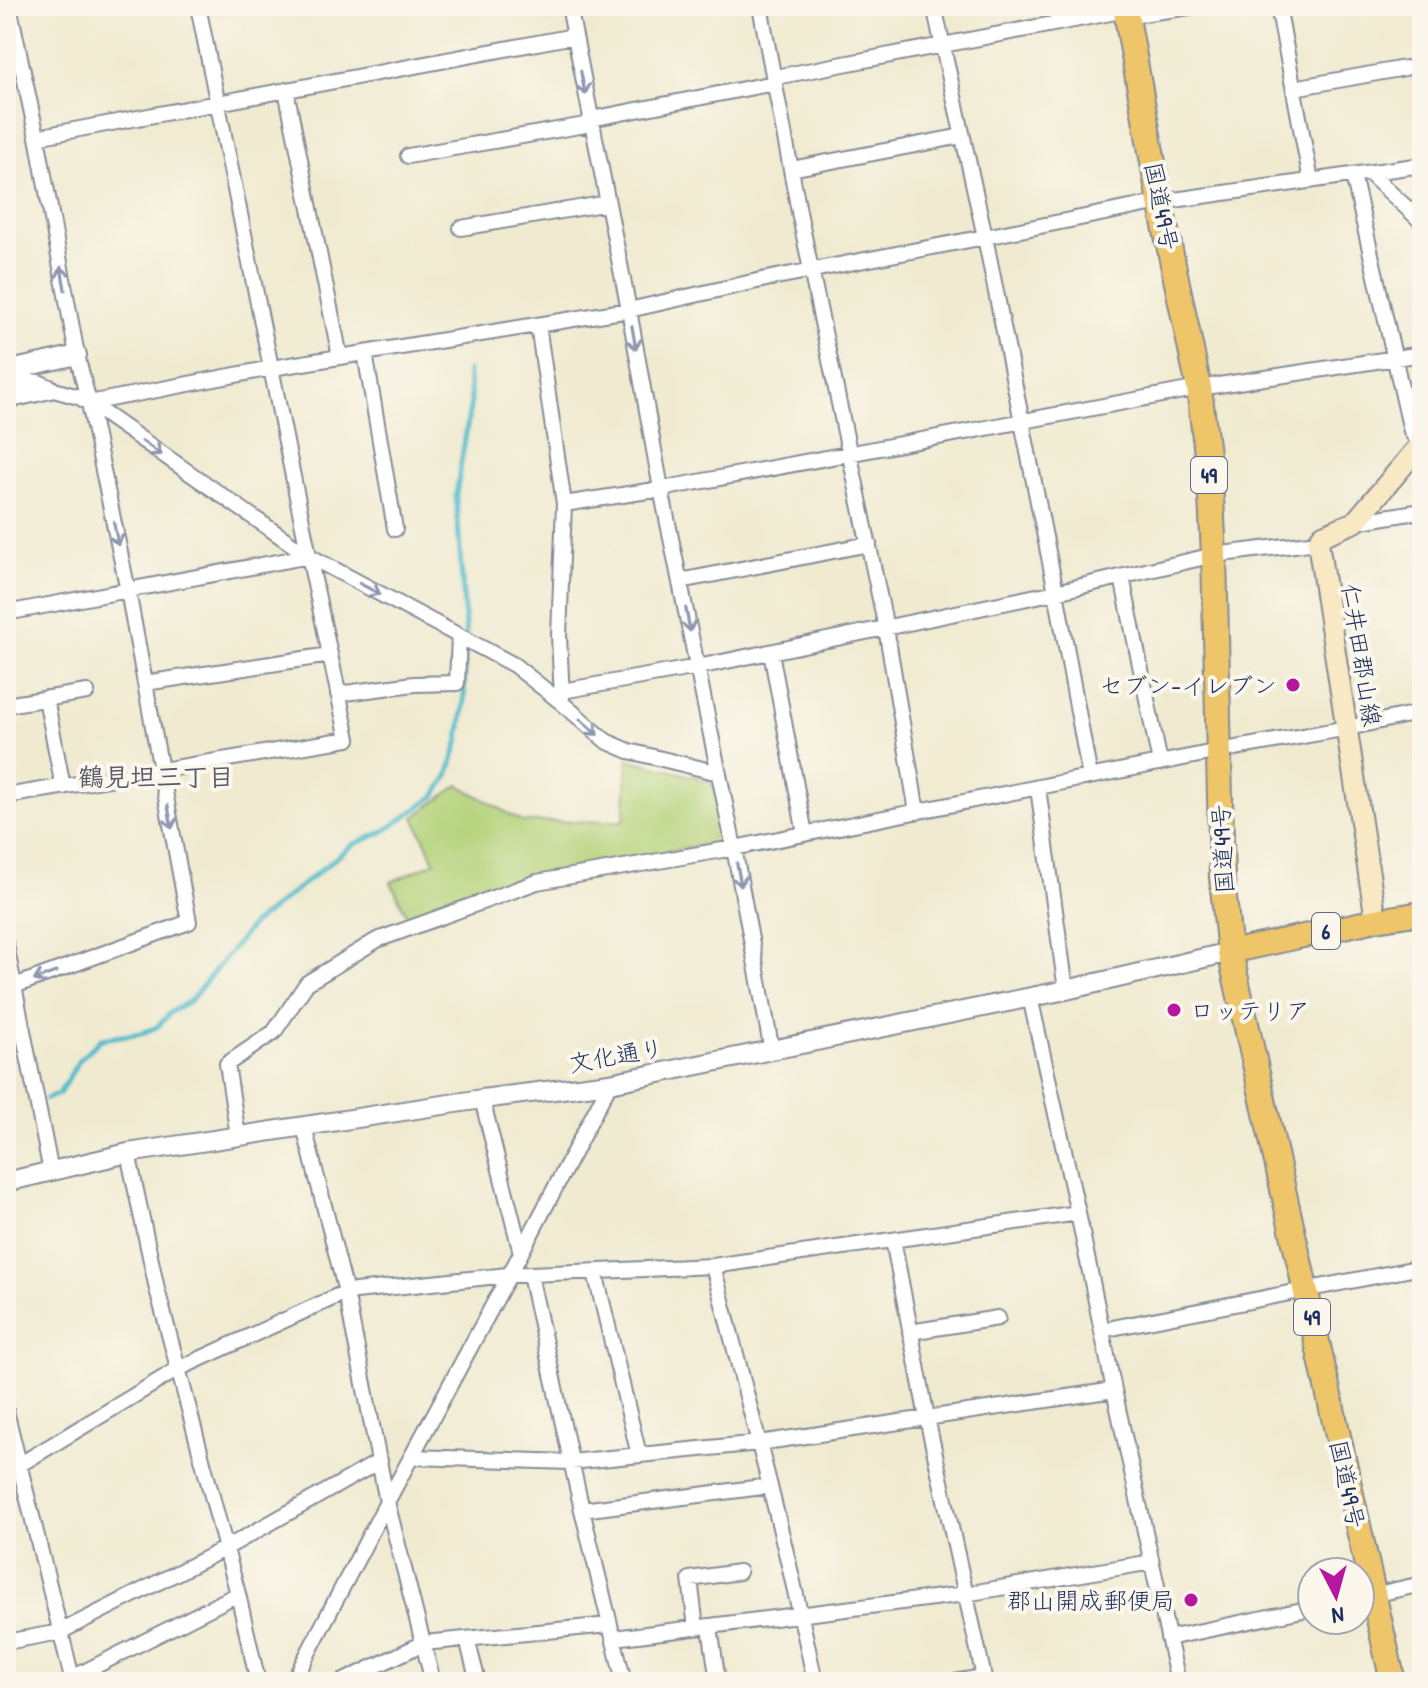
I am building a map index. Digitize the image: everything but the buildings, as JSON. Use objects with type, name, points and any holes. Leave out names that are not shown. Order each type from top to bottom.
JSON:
[{"type":"highway","name":"国道49号","points":[[1126,10],[1160,202],[1199,388],[1210,479],[1222,879],[1230,952],[1306,1288],[1358,1556]]},
{"type":"highway","name":"国道49号","points":[[1376,1628],[1393,1682]]},
{"type":"main road","points":[[1318,542],[1323,535],[1355,522],[1421,444]]},
{"type":"main road","name":"仁井田郡山線","points":[[1318,542],[1376,920]]},
{"type":"main road","name":"6","points":[[1230,952],[1422,913]]},
{"type":"street","points":[[9,6],[37,137],[77,355],[128,591],[189,922],[10,988]]},
{"type":"street","points":[[6,796],[348,739],[198,6]]},
{"type":"street","points":[[569,6],[772,1051]]},
{"type":"street","points":[[760,6],[886,628],[917,812]]},
{"type":"street","points":[[934,6],[1023,421],[1090,777]]},
{"type":"street","points":[[408,156],[585,125],[591,119],[769,84],[781,76],[942,45],[1126,10],[1196,6]]},
{"type":"street","points":[[1278,6],[1311,181]]},
{"type":"street","points":[[37,137],[574,36]]},
{"type":"street","points":[[1294,88],[1405,68]]},
{"type":"street","points":[[286,90],[340,357]]},
{"type":"street","points":[[791,169],[962,136]]},
{"type":"street","points":[[89,403],[272,368],[629,310],[766,279],[1160,202],[1422,165]]},
{"type":"street","points":[[1369,173],[1422,222]]},
{"type":"street","points":[[1353,175],[1411,431],[1421,444]]},
{"type":"street","points":[[461,228],[608,203]]},
{"type":"street","points":[[538,325],[564,504],[559,636],[562,697]]},
{"type":"street","points":[[365,353],[395,529]]},
{"type":"street","points":[[564,504],[661,489],[1199,388],[1422,354]]},
{"type":"street","points":[[6,371],[77,355]]},
{"type":"street","points":[[6,381],[38,384],[79,397],[309,556],[514,665],[562,697],[606,741],[629,751],[719,773]]},
{"type":"street","points":[[6,399],[50,389]]},
{"type":"street","points":[[1355,522],[1422,511]]},
{"type":"street","points":[[562,697],[1056,592],[1214,555],[1318,542]]},
{"type":"street","points":[[680,581],[869,544]]},
{"type":"street","points":[[6,613],[309,556]]},
{"type":"street","points":[[1122,577],[1160,763]]},
{"type":"street","points":[[338,694],[414,684],[457,683],[459,636]]},
{"type":"street","points":[[771,652],[805,834]]},
{"type":"street","points":[[145,683],[330,655]]},
{"type":"street","points":[[6,705],[87,692]]},
{"type":"street","points":[[46,698],[63,787]]},
{"type":"street","points":[[238,1136],[227,1064],[274,1032],[307,983],[377,940],[537,882],[734,848],[1422,712]]},
{"type":"street","points":[[1038,788],[1066,990]]},
{"type":"street","points":[[6,945],[10,988],[51,1172]]},
{"type":"street","name":"文化通り","points":[[6,1182],[128,1153],[482,1099],[610,1083],[1066,990],[1230,952]]},
{"type":"street","points":[[1030,997],[1178,1682]]},
{"type":"street","points":[[293,1682],[610,1083]]},
{"type":"street","points":[[482,1099],[521,1253]]},
{"type":"street","points":[[304,1127],[346,1292],[387,1502],[433,1682]]},
{"type":"street","points":[[128,1153],[157,1289],[238,1594],[258,1682]]},
{"type":"street","points":[[13,1466],[178,1369],[346,1292],[508,1275],[713,1266],[1078,1213]]},
{"type":"street","points":[[893,1240],[927,1418],[985,1680],[954,1682]]},
{"type":"street","points":[[713,1266],[770,1486],[815,1682]]},
{"type":"street","points":[[1102,1330],[1422,1267]]},
{"type":"street","points":[[595,1272],[639,1455]]},
{"type":"street","points":[[530,1275],[624,1682]]},
{"type":"street","points":[[910,1332],[998,1318]]},
{"type":"street","points":[[412,1457],[571,1462],[759,1443],[1114,1390]]},
{"type":"street","points":[[6,1411],[13,1466],[72,1680],[238,1594]]},
{"type":"street","points":[[6,1642],[60,1632],[226,1548],[380,1461]]},
{"type":"street","points":[[582,1510],[770,1486]]},
{"type":"street","points":[[342,1682],[424,1643],[703,1628],[965,1594],[1152,1562]]},
{"type":"street","points":[[718,1682],[690,1579],[739,1572]]},
{"type":"street","points":[[1376,1595],[1422,1584]]},
{"type":"street","points":[[1168,1638],[1296,1611]]},
{"type":"street","points":[[467,1639],[478,1682]]},
{"type":"green space","points":[[628,759],[710,781],[715,790],[726,841],[527,877],[408,918],[391,882],[435,862],[414,817],[459,785],[523,822],[624,821]]},
{"type":"waterway","points":[[466,637],[456,495],[471,401],[468,371]]},
{"type":"waterway","points":[[46,1099],[59,1094],[79,1060],[101,1039],[142,1033],[157,1027],[171,1012],[190,1001],[252,925],[352,845],[383,832],[435,796],[448,776],[459,740],[464,704],[465,651]]},
{"type":"place","name":"セブン-イレブン","points":[[1293,685]]},
{"type":"place","name":"ロッテリア","points":[[1174,1010]]},
{"type":"place","name":"郡山開成郵便局","points":[[1191,1600]]},
{"type":"district","name":"鶴見坦三丁目","points":[[156,776]]}]
